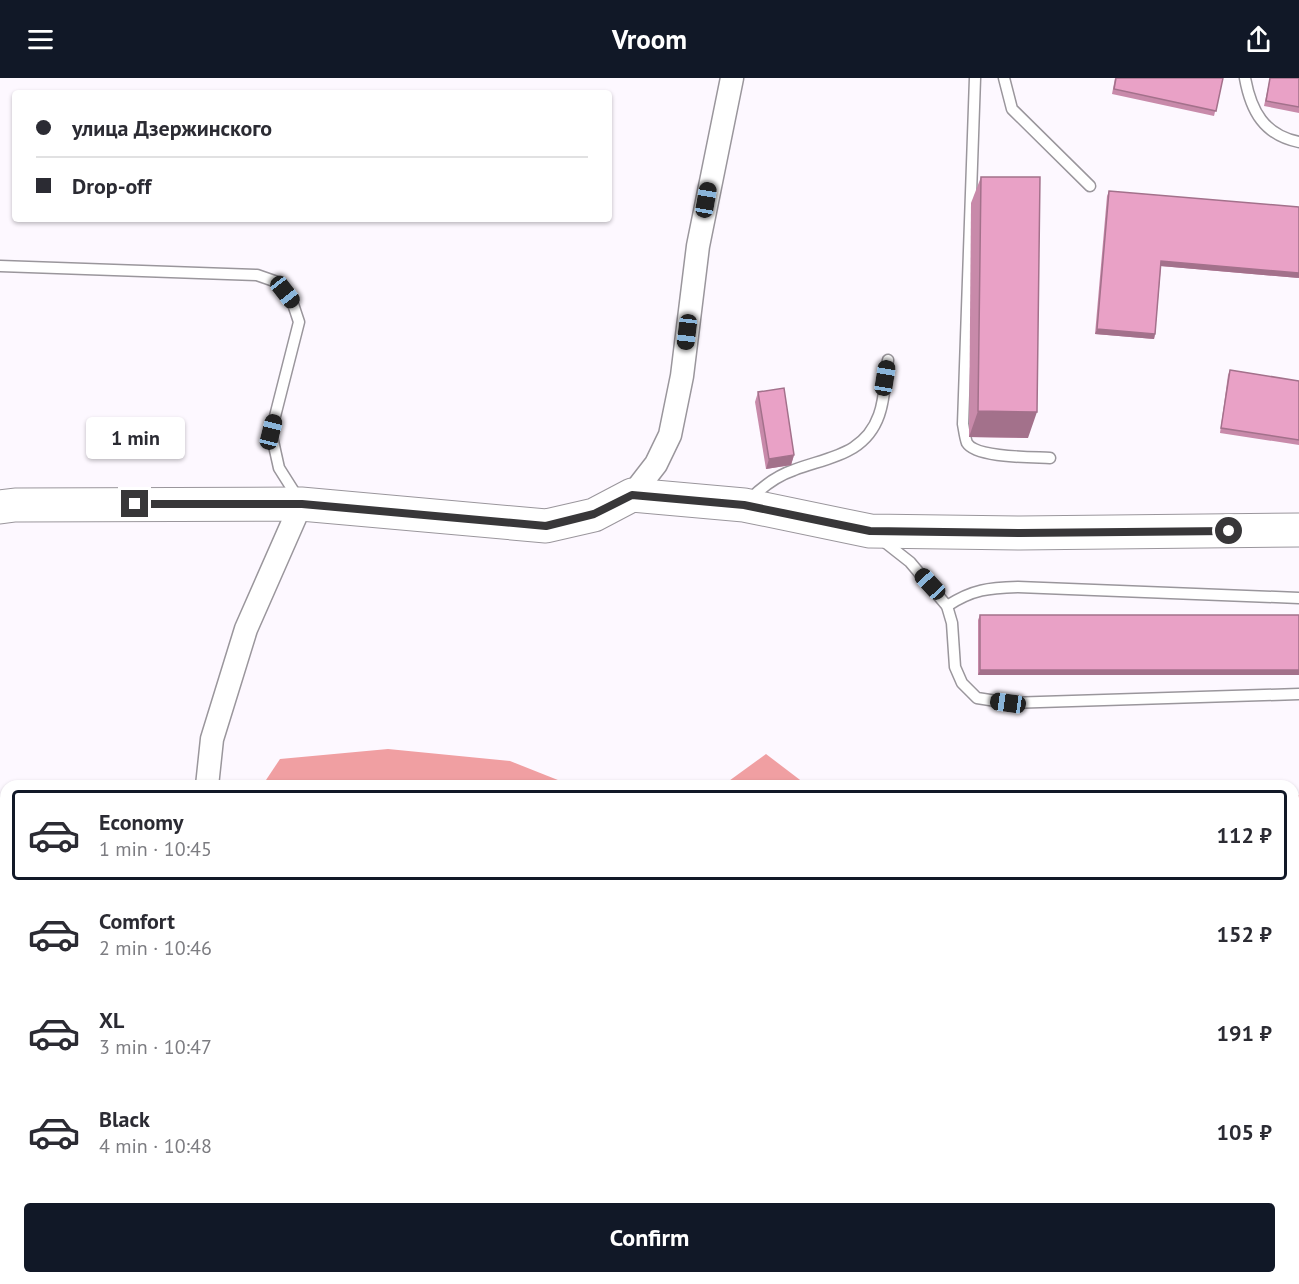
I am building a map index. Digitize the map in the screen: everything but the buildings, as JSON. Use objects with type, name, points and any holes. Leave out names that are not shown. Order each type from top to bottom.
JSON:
[{"type":"main road","points":[[0,507],[302,504],[546,526],[594,514],[632,495],[744,505],[870,531],[1020,533],[1299,530]]},
{"type":"street","points":[[632,495],[656,464],[670,435],[682,376],[698,246],[732,78]]},
{"type":"street","points":[[208,780],[212,739],[246,628],[302,504]]},
{"type":"lane","points":[[975,78],[963,424],[968,443],[976,450],[993,454],[1050,458]]},
{"type":"lane","points":[[1004,78],[1012,110],[1090,186]]},
{"type":"lane","points":[[1245,78],[1255,113],[1283,139],[1299,142]]},
{"type":"lane","points":[[0,266],[257,275],[277,282],[292,301],[299,322],[271,432],[279,468],[302,504]]},
{"type":"lane","points":[[744,505],[773,479],[794,470],[824,462],[854,448],[870,433],[880,414],[888,360]]},
{"type":"lane","points":[[870,531],[910,562],[947,606],[952,623],[955,667],[962,682],[977,698],[1008,703],[1299,694]]},
{"type":"lane","points":[[947,606],[963,596],[986,588],[1018,587],[1299,598]]},
{"type":"shaded area","points":[[388,749],[510,761],[558,780],[266,780],[280,759]]},
{"type":"shaded area","points":[[766,754],[800,780],[730,780]]},
{"type":"route","points":[[135,504],[302,504],[546,526],[594,514],[632,495],[744,505],[870,531],[1020,533],[1229,531]]}]
